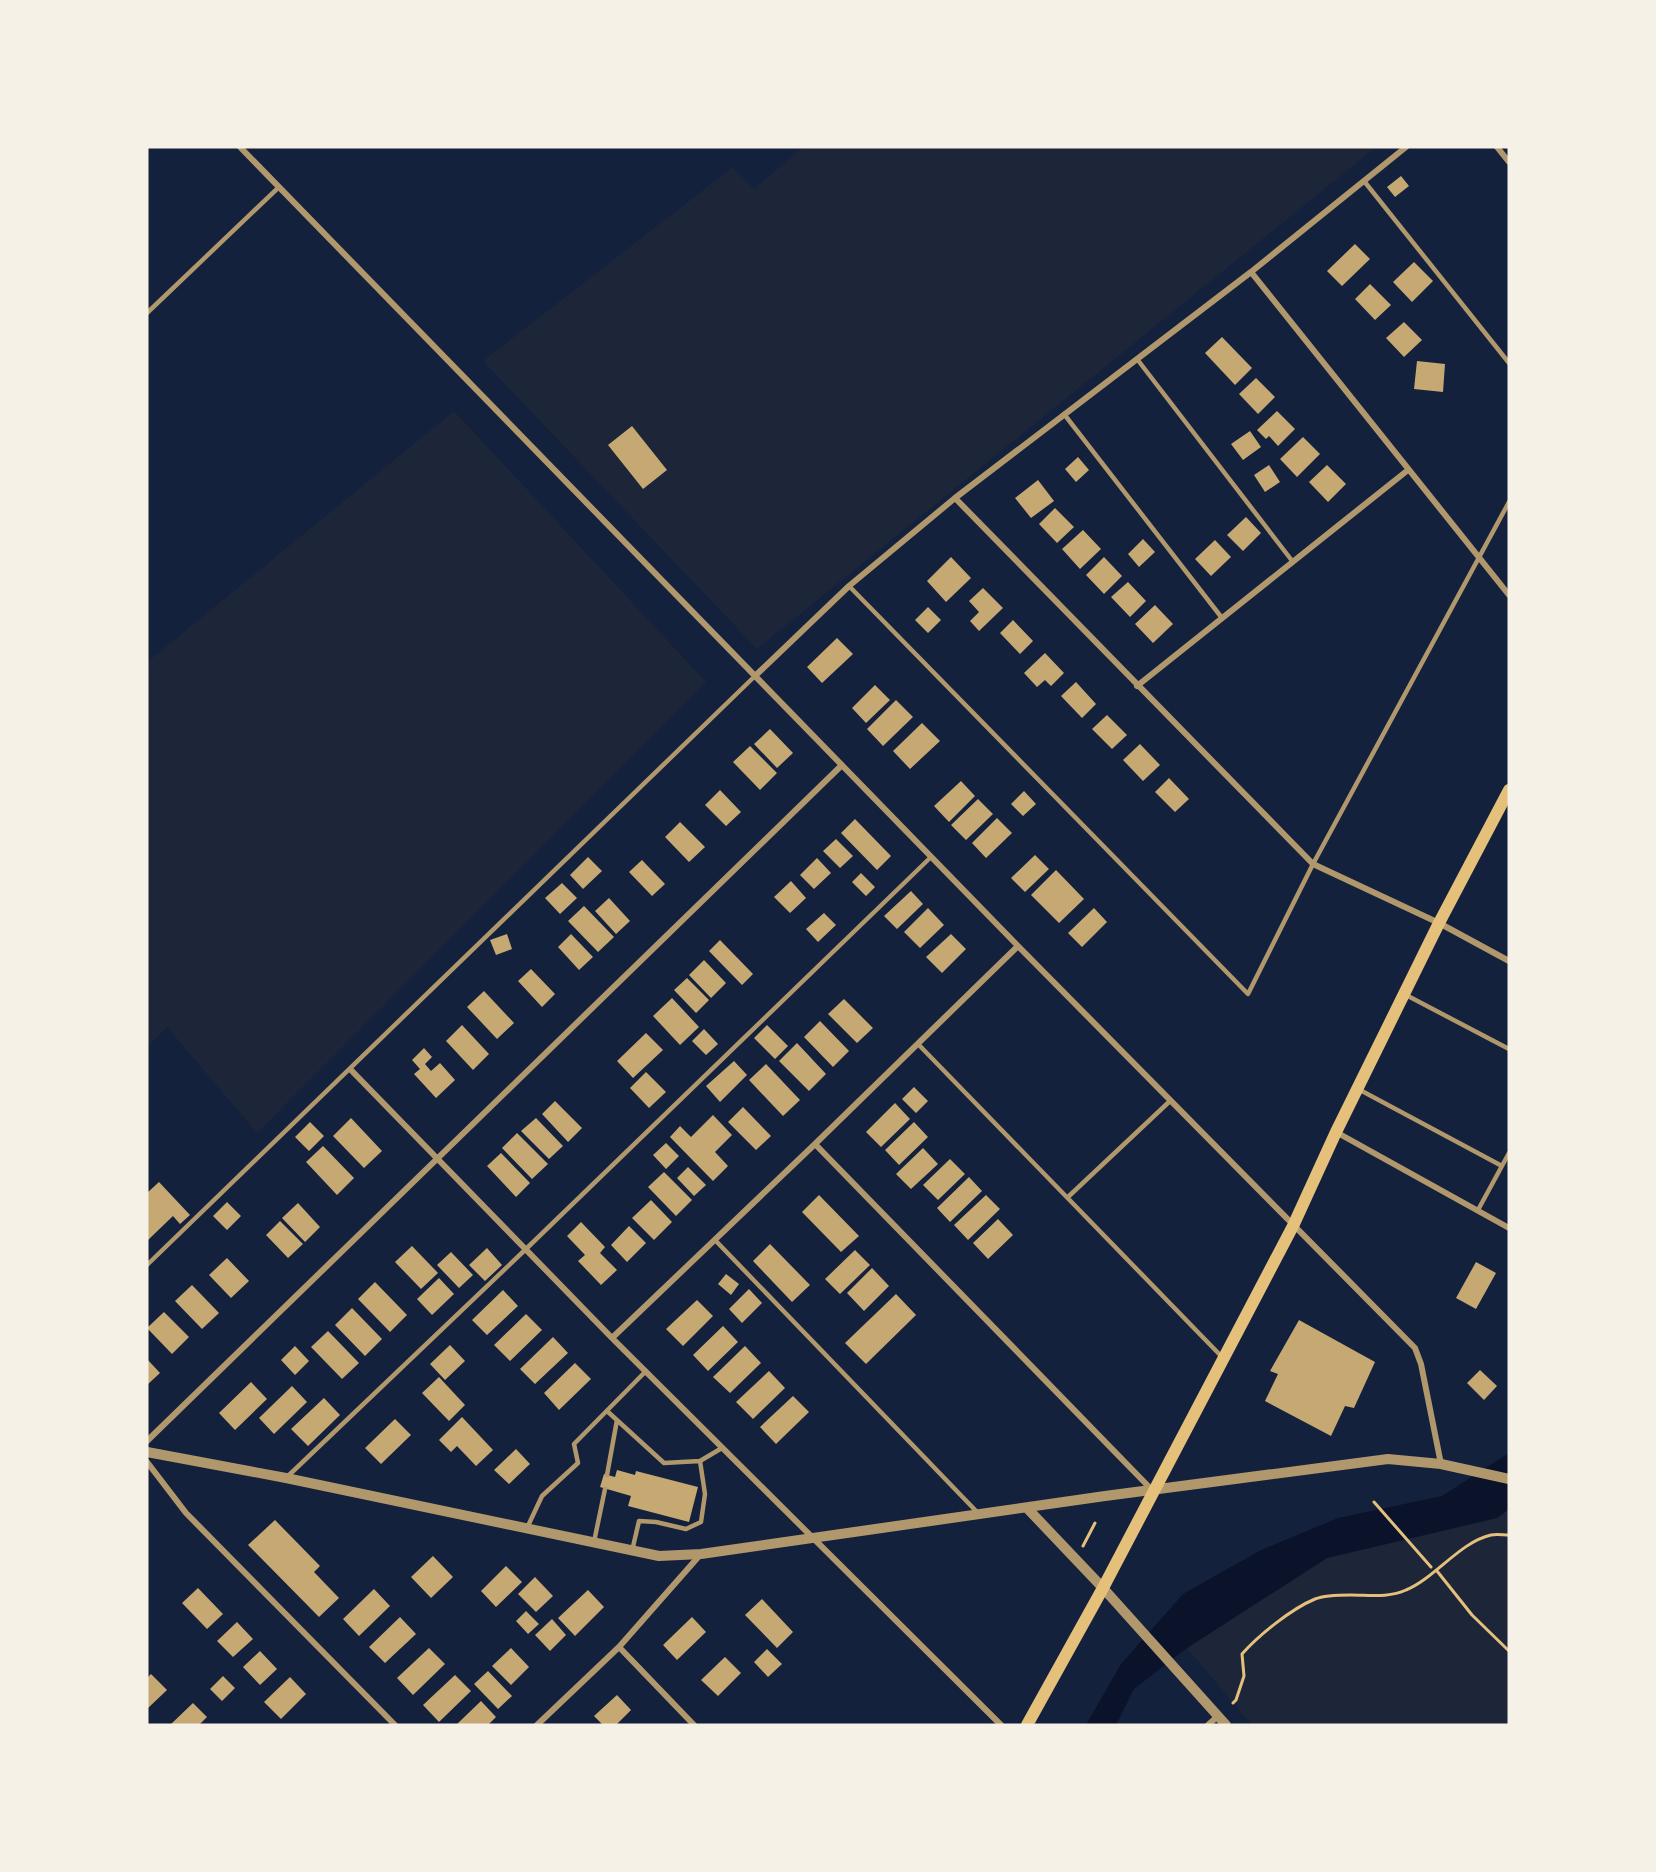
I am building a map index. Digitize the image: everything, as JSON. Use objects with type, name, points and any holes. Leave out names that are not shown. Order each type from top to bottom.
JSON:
[{"type":"main road","points":[[1027,1725],[1103,1588],[1293,1226],[1336,1132],[1439,923],[1509,790]]},
{"type":"street","points":[[240,147],[1018,946],[1415,1347],[1421,1364],[1441,1464]]},
{"type":"street","points":[[754,676],[849,586],[955,498],[1251,272],[1406,147]]},
{"type":"street","points":[[1497,147],[1509,162]]},
{"type":"street","points":[[1251,272],[1509,595]]},
{"type":"street","points":[[1137,686],[1408,470]]},
{"type":"street","points":[[955,498],[1313,864],[1439,923],[1509,961]]},
{"type":"street","points":[[147,1441],[842,765]]},
{"type":"street","points":[[612,1338],[816,1144],[1018,946]]},
{"type":"street","points":[[351,1070],[612,1338],[1001,1725]]},
{"type":"street","points":[[1336,1132],[1509,1228]]},
{"type":"street","points":[[816,1144],[1153,1490]]},
{"type":"street","points":[[147,1452],[286,1478],[659,1556],[701,1554],[1388,1459],[1441,1464],[1509,1479]]},
{"type":"street","points":[[147,1462],[186,1513],[395,1725]]},
{"type":"street","points":[[1026,1508],[1103,1588],[1226,1725]]},
{"type":"street","points":[[537,1725],[619,1647],[701,1554]]},
{"type":"street","points":[[619,1647],[694,1725]]},
{"type":"street","points":[[1208,1725],[1218,1716]]},
{"type":"lane","points":[[1364,181],[1509,363]]},
{"type":"lane","points":[[147,313],[279,187]]},
{"type":"lane","points":[[1137,359],[1293,562]]},
{"type":"lane","points":[[1064,414],[1222,618]]},
{"type":"lane","points":[[849,586],[1248,994],[1313,864],[1509,502]]},
{"type":"lane","points":[[147,1265],[351,1070],[754,676]]},
{"type":"lane","points":[[286,1478],[931,857]]},
{"type":"lane","points":[[1404,994],[1509,1048]]},
{"type":"lane","points":[[918,1044],[1223,1358]]},
{"type":"lane","points":[[1357,1089],[1502,1166]]},
{"type":"lane","points":[[1068,1197],[1170,1101]]},
{"type":"lane","points":[[1478,1210],[1509,1153]]},
{"type":"lane","points":[[715,1240],[979,1515]]},
{"type":"lane","points":[[527,1528],[542,1496],[578,1463],[574,1444],[646,1371]]},
{"type":"lane","points":[[607,1411],[664,1463],[700,1461],[722,1448]]},
{"type":"lane","points":[[608,1475],[617,1420]]},
{"type":"lane","points":[[632,1551],[639,1521],[656,1522],[686,1529],[701,1522],[705,1494],[700,1461]]},
{"type":"lane","points":[[594,1542],[605,1489]]},
{"type":"path","points":[[1374,1502],[1431,1567]]},
{"type":"path","points":[[1080,1551],[1095,1523]]},
{"type":"path","points":[[1233,1702],[1236,1700],[1244,1677],[1242,1654],[1256,1639],[1290,1613],[1317,1598],[1351,1595],[1374,1596],[1405,1591],[1437,1571],[1461,1550],[1490,1536],[1509,1535]]},
{"type":"path","points":[[1437,1571],[1472,1615],[1509,1651]]},
{"type":"shaded area","points":[[803,147],[1376,147],[757,649],[483,361],[733,167],[754,189]]},
{"type":"shaded area","points":[[454,411],[706,682],[257,1133],[167,1027],[147,1047],[147,662]]},
{"type":"shaded area","points":[[1509,1453],[1509,1509],[1497,1518],[1327,1558],[1187,1648],[1134,1689],[1116,1725],[1086,1725],[1121,1664],[1183,1594],[1261,1550],[1338,1518],[1442,1496]]},
{"type":"shaded area","points":[[1509,1509],[1509,1725],[1252,1725],[1187,1648],[1327,1558],[1497,1518]]},
{"type":"building","points":[[1401,176],[1409,186],[1395,197],[1387,187]]},
{"type":"building","points":[[1355,244],[1370,259],[1342,286],[1327,271]]},
{"type":"building","points":[[1414,262],[1433,281],[1412,302],[1393,282]]},
{"type":"building","points":[[1370,284],[1391,305],[1375,320],[1355,299]]},
{"type":"building","points":[[1404,322],[1422,340],[1404,357],[1386,338]]},
{"type":"building","points":[[1222,337],[1252,368],[1235,385],[1205,353]]},
{"type":"building","points":[[1417,361],[1445,364],[1443,392],[1414,389]]},
{"type":"building","points":[[1256,378],[1275,397],[1258,414],[1239,394]]},
{"type":"building","points":[[1277,411],[1295,429],[1278,446],[1269,436],[1266,439],[1257,430]]},
{"type":"building","points":[[632,426],[667,470],[643,489],[608,445]]},
{"type":"building","points":[[1250,431],[1261,447],[1243,460],[1231,444]]},
{"type":"building","points":[[1303,437],[1320,454],[1297,477],[1280,459]]},
{"type":"building","points":[[1078,457],[1089,470],[1076,482],[1065,469]]},
{"type":"building","points":[[1269,465],[1280,482],[1265,492],[1254,475]]},
{"type":"building","points":[[1327,465],[1346,484],[1328,502],[1309,482]]},
{"type":"building","points":[[1038,480],[1054,501],[1031,518],[1015,498]]},
{"type":"building","points":[[1055,508],[1074,527],[1057,543],[1039,524]]},
{"type":"building","points":[[1246,517],[1261,533],[1243,551],[1227,535]]},
{"type":"building","points":[[1083,530],[1101,549],[1080,569],[1062,549]]},
{"type":"building","points":[[1143,539],[1155,552],[1139,567],[1128,554]]},
{"type":"building","points":[[1215,540],[1231,557],[1211,576],[1195,559]]},
{"type":"building","points":[[951,557],[971,578],[946,602],[927,581]]},
{"type":"building","points":[[1104,557],[1122,576],[1104,594],[1086,575]]},
{"type":"building","points":[[1128,582],[1146,601],[1130,617],[1111,597]]},
{"type":"building","points":[[983,588],[1003,608],[979,631],[970,621],[979,612],[969,601]]},
{"type":"building","points":[[1155,605],[1173,624],[1153,643],[1135,624]]},
{"type":"building","points":[[928,607],[941,620],[928,633],[915,620]]},
{"type":"building","points":[[1013,620],[1033,641],[1020,654],[1000,633]]},
{"type":"building","points":[[837,638],[853,654],[822,683],[807,667]]},
{"type":"building","points":[[1045,653],[1064,673],[1051,686],[1045,680],[1037,687],[1024,673]]},
{"type":"building","points":[[1076,682],[1096,704],[1082,718],[1061,696]]},
{"type":"building","points":[[875,685],[890,700],[866,723],[852,708]]},
{"type":"building","points":[[896,700],[913,717],[883,746],[867,729]]},
{"type":"building","points":[[1107,715],[1127,735],[1112,749],[1092,729]]},
{"type":"building","points":[[922,723],[940,741],[910,769],[893,751]]},
{"type":"building","points":[[770,729],[793,753],[777,768],[754,744]]},
{"type":"building","points":[[1140,744],[1160,765],[1143,781],[1123,760]]},
{"type":"building","points":[[750,746],[777,773],[760,790],[733,762]]},
{"type":"building","points":[[1169,778],[1189,799],[1175,812],[1155,792]]},
{"type":"building","points":[[961,781],[975,796],[949,822],[934,806]]},
{"type":"building","points":[[720,790],[741,812],[726,826],[705,805]]},
{"type":"building","points":[[1024,791],[1036,804],[1023,816],[1011,804]]},
{"type":"building","points":[[978,799],[993,814],[966,840],[951,825]]},
{"type":"building","points":[[997,818],[1012,833],[986,858],[972,843]]},
{"type":"building","points":[[855,819],[891,856],[877,870],[841,833]]},
{"type":"building","points":[[680,822],[705,847],[689,862],[665,837]]},
{"type":"building","points":[[836,839],[853,856],[840,868],[823,851]]},
{"type":"building","points":[[1035,855],[1049,869],[1025,892],[1011,878]]},
{"type":"building","points":[[588,857],[602,871],[583,889],[570,875]]},
{"type":"building","points":[[817,858],[831,873],[814,889],[800,875]]},
{"type":"building","points":[[642,860],[665,884],[652,896],[629,872]]},
{"type":"building","points":[[1056,870],[1084,899],[1059,923],[1031,895]]},
{"type":"building","points":[[861,873],[875,887],[866,896],[852,882]]},
{"type":"building","points":[[791,881],[806,898],[790,913],[774,897]]},
{"type":"building","points":[[562,883],[577,898],[560,914],[545,898]]},
{"type":"building","points":[[911,891],[923,904],[897,929],[884,916]]},
{"type":"building","points":[[609,898],[630,921],[616,934],[595,911]]},
{"type":"building","points":[[584,906],[614,937],[598,952],[568,921]]},
{"type":"building","points":[[928,908],[944,925],[920,948],[904,932]]},
{"type":"building","points":[[1094,908],[1107,922],[1082,947],[1068,933]]},
{"type":"building","points":[[824,913],[836,925],[818,942],[806,929]]},
{"type":"building","points":[[507,934],[512,949],[496,955],[490,940]]},
{"type":"building","points":[[571,934],[593,957],[579,970],[558,947]]},
{"type":"building","points":[[951,934],[966,949],[942,973],[926,957]]},
{"type":"building","points":[[720,940],[753,974],[742,985],[709,951]]},
{"type":"building","points":[[704,960],[726,983],[711,998],[689,975]]},
{"type":"building","points":[[531,969],[555,994],[542,1007],[518,981]]},
{"type":"building","points":[[687,978],[709,1000],[696,1013],[674,990]]},
{"type":"building","points":[[484,991],[514,1023],[497,1039],[467,1007]]},
{"type":"building","points":[[672,998],[699,1027],[680,1045],[653,1016]]},
{"type":"building","points":[[844,999],[873,1028],[857,1043],[828,1014]]},
{"type":"building","points":[[820,1021],[849,1051],[833,1067],[804,1037]]},
{"type":"building","points":[[462,1025],[489,1054],[473,1070],[446,1041]]},
{"type":"building","points":[[767,1025],[788,1046],[775,1059],[754,1038]]},
{"type":"building","points":[[704,1029],[718,1044],[706,1055],[692,1041]]},
{"type":"building","points":[[646,1033],[663,1050],[633,1078],[617,1061]]},
{"type":"building","points":[[797,1043],[826,1074],[809,1091],[779,1061]]},
{"type":"building","points":[[424,1048],[432,1057],[425,1064],[431,1071],[440,1063],[455,1080],[436,1098],[414,1074],[420,1069],[412,1060]]},
{"type":"building","points":[[734,1061],[747,1075],[720,1102],[706,1086]]},
{"type":"building","points":[[766,1064],[800,1100],[783,1116],[749,1080]]},
{"type":"building","points":[[646,1072],[666,1092],[649,1108],[630,1088]]},
{"type":"building","points":[[914,1087],[928,1101],[916,1113],[902,1099]]},
{"type":"building","points":[[555,1101],[582,1128],[568,1142],[542,1114]]},
{"type":"building","points":[[895,1103],[910,1119],[881,1147],[866,1132]]},
{"type":"building","points":[[743,1107],[771,1136],[756,1150],[728,1122]]},
{"type":"building","points":[[713,1115],[732,1135],[715,1152],[728,1166],[713,1181],[670,1137],[680,1126],[691,1137]]},
{"type":"building","points":[[351,1118],[382,1151],[364,1168],[333,1136]]},
{"type":"building","points":[[536,1118],[563,1146],[549,1159],[521,1131]]},
{"type":"building","points":[[310,1122],[324,1136],[309,1151],[295,1137]]},
{"type":"building","points":[[914,1122],[928,1137],[899,1165],[885,1150]]},
{"type":"building","points":[[517,1133],[548,1164],[532,1179],[502,1148]]},
{"type":"building","points":[[666,1143],[679,1156],[666,1169],[653,1155]]},
{"type":"building","points":[[323,1146],[354,1178],[337,1195],[306,1162]]},
{"type":"building","points":[[923,1148],[938,1164],[911,1189],[896,1174]]},
{"type":"building","points":[[501,1153],[530,1183],[516,1197],[487,1166]]},
{"type":"building","points":[[950,1159],[965,1174],[938,1200],[923,1185]]},
{"type":"building","points":[[688,1167],[706,1185],[694,1196],[677,1178]]},
{"type":"building","points":[[664,1172],[692,1200],[676,1216],[648,1187]]},
{"type":"building","points":[[969,1177],[982,1191],[950,1222],[937,1208]]},
{"type":"building","points":[[159,1182],[190,1215],[180,1224],[173,1216],[147,1241],[147,1193]]},
{"type":"building","points":[[819,1195],[859,1236],[841,1252],[802,1212]]},
{"type":"building","points":[[986,1195],[1000,1209],[968,1240],[954,1225]]},
{"type":"building","points":[[651,1200],[672,1222],[654,1240],[632,1218]]},
{"type":"building","points":[[227,1202],[241,1216],[227,1230],[213,1216]]},
{"type":"building","points":[[298,1203],[320,1227],[305,1242],[282,1218]]},
{"type":"building","points":[[998,1219],[1013,1235],[988,1259],[973,1243]]},
{"type":"building","points":[[280,1221],[303,1244],[288,1258],[266,1235]]},
{"type":"building","points":[[581,1222],[605,1247],[600,1253],[617,1270],[601,1285],[578,1261],[585,1255],[567,1236]]},
{"type":"building","points":[[629,1226],[646,1243],[627,1262],[611,1245]]},
{"type":"building","points":[[770,1244],[810,1285],[792,1302],[753,1261]]},
{"type":"building","points":[[412,1246],[438,1273],[421,1289],[395,1262]]},
{"type":"building","points":[[487,1248],[502,1265],[485,1281],[469,1265]]},
{"type":"building","points":[[855,1250],[870,1265],[840,1294],[825,1279]]},
{"type":"building","points":[[451,1252],[473,1275],[459,1288],[437,1265]]},
{"type":"building","points":[[227,1258],[249,1281],[231,1298],[209,1275]]},
{"type":"building","points":[[1476,1262],[1496,1273],[1476,1309],[1456,1298]]},
{"type":"building","points":[[872,1268],[889,1286],[864,1311],[847,1293]]},
{"type":"building","points":[[726,1274],[739,1284],[731,1295],[718,1284]]},
{"type":"building","points":[[439,1278],[454,1294],[432,1315],[417,1299]]},
{"type":"building","points":[[375,1282],[407,1315],[390,1332],[358,1299]]},
{"type":"building","points":[[192,1285],[219,1313],[202,1329],[175,1301]]},
{"type":"building","points":[[749,1289],[762,1303],[742,1323],[729,1309]]},
{"type":"building","points":[[503,1290],[518,1306],[487,1335],[472,1320]]},
{"type":"building","points":[[896,1294],[916,1315],[866,1364],[845,1343]]},
{"type":"building","points":[[697,1300],[713,1316],[683,1346],[666,1329]]},
{"type":"building","points":[[352,1308],[382,1339],[365,1356],[335,1325]]},
{"type":"building","points":[[164,1312],[189,1337],[172,1354],[147,1328]]},
{"type":"building","points":[[526,1314],[542,1330],[510,1361],[494,1345]]},
{"type":"building","points":[[1299,1320],[1375,1362],[1354,1408],[1345,1406],[1331,1436],[1265,1401],[1278,1374],[1270,1371]]},
{"type":"building","points":[[723,1326],[738,1342],[708,1371],[693,1355]]},
{"type":"building","points":[[328,1331],[359,1363],[342,1379],[311,1347]]},
{"type":"building","points":[[553,1337],[568,1353],[535,1384],[520,1369]]},
{"type":"building","points":[[450,1345],[465,1361],[445,1380],[430,1364]]},
{"type":"building","points":[[295,1346],[309,1361],[295,1375],[281,1360]]},
{"type":"building","points":[[745,1346],[761,1363],[730,1393],[713,1377]]},
{"type":"building","points":[[147,1359],[160,1373],[147,1385]]},
{"type":"building","points":[[575,1363],[591,1379],[559,1410],[544,1393]]},
{"type":"building","points":[[1480,1370],[1497,1386],[1484,1400],[1467,1383]]},
{"type":"building","points":[[769,1371],[785,1388],[753,1419],[736,1402]]},
{"type":"building","points":[[439,1377],[465,1405],[449,1421],[422,1393]]},
{"type":"building","points":[[251,1382],[267,1399],[235,1430],[219,1413]]},
{"type":"building","points":[[292,1386],[307,1402],[274,1434],[259,1418]]},
{"type":"building","points":[[793,1396],[809,1412],[776,1444],[760,1427]]},
{"type":"building","points":[[324,1398],[340,1415],[308,1446],[291,1429]]},
{"type":"building","points":[[462,1417],[493,1450],[476,1466],[457,1446],[451,1452],[439,1440]]},
{"type":"building","points":[[395,1419],[411,1435],[381,1464],[365,1448]]},
{"type":"building","points":[[516,1449],[530,1464],[509,1484],[494,1470]]},
{"type":"building","points":[[617,1470],[635,1475],[636,1471],[698,1487],[689,1522],[628,1506],[631,1496],[600,1487],[604,1474],[615,1477]]},
{"type":"building","points":[[275,1520],[320,1566],[314,1572],[339,1598],[319,1617],[248,1545]]},
{"type":"building","points":[[433,1556],[453,1577],[431,1598],[411,1577]]},
{"type":"building","points":[[506,1566],[522,1582],[496,1607],[481,1591]]},
{"type":"building","points":[[535,1577],[553,1596],[536,1612],[518,1594]]},
{"type":"building","points":[[198,1588],[223,1614],[207,1629],[182,1603]]},
{"type":"building","points":[[374,1589],[390,1606],[359,1636],[343,1619]]},
{"type":"building","points":[[588,1590],[604,1607],[575,1636],[558,1618]]},
{"type":"building","points":[[762,1599],[793,1632],[777,1648],[745,1615]]},
{"type":"building","points":[[526,1611],[539,1624],[528,1634],[516,1621]]},
{"type":"building","points":[[400,1617],[416,1634],[385,1663],[369,1647]]},
{"type":"building","points":[[692,1617],[706,1632],[677,1660],[663,1645]]},
{"type":"building","points":[[552,1619],[566,1635],[550,1651],[535,1635]]},
{"type":"building","points":[[237,1622],[253,1639],[233,1657],[217,1641]]},
{"type":"building","points":[[429,1648],[445,1664],[413,1695],[397,1678]]},
{"type":"building","points":[[511,1648],[529,1667],[511,1685],[492,1666]]},
{"type":"building","points":[[767,1649],[782,1664],[768,1677],[754,1662]]},
{"type":"building","points":[[260,1651],[277,1669],[260,1685],[243,1667]]},
{"type":"building","points":[[725,1657],[741,1673],[718,1696],[701,1680]]},
{"type":"building","points":[[488,1671],[512,1696],[498,1709],[474,1684]]},
{"type":"building","points":[[151,1674],[167,1690],[147,1709],[147,1678]]},
{"type":"building","points":[[455,1675],[471,1691],[439,1722],[423,1705]]},
{"type":"building","points":[[223,1676],[235,1688],[222,1701],[210,1689]]},
{"type":"building","points":[[290,1677],[306,1694],[281,1719],[264,1702]]},
{"type":"building","points":[[617,1695],[631,1710],[616,1725],[603,1725],[594,1716]]},
{"type":"building","points":[[481,1701],[496,1717],[488,1725],[456,1725]]},
{"type":"building","points":[[193,1703],[207,1717],[199,1725],[170,1725]]}]
